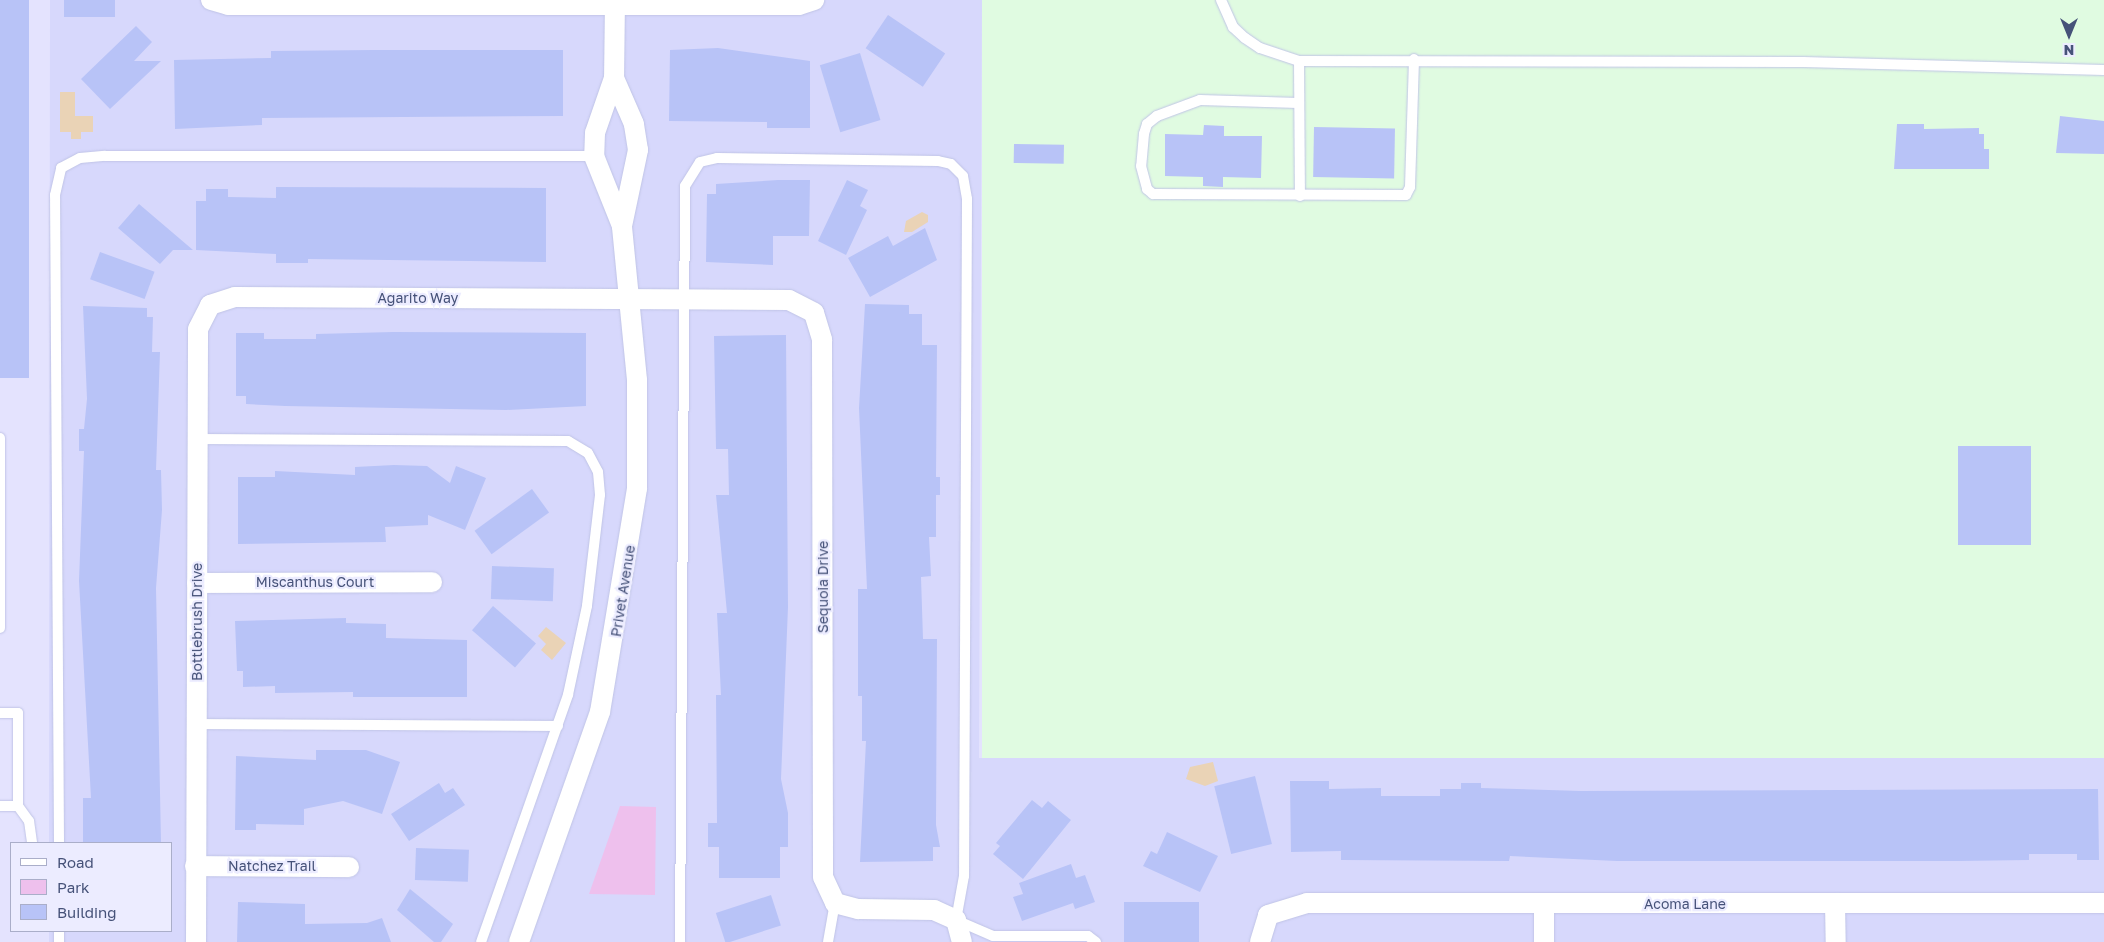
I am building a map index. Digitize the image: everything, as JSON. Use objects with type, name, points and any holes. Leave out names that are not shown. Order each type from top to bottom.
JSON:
[{"type":"street","points":[[211,0],[228,5],[615,2],[799,5],[814,0]]},
{"type":"street","name":"Privet Avenue","points":[[615,2],[614,78],[595,133],[594,156],[622,226]]},
{"type":"street","name":"Privet Avenue","points":[[519,942],[600,712],[618,621],[640,452],[622,226],[638,150],[634,124],[614,78]]},
{"type":"street","name":"Agarito Way","points":[[210,305],[235,297],[627,299]]},
{"type":"street","name":"Sequoia Drive","points":[[627,299],[790,300],[814,313],[822,340],[823,877],[835,903]]},
{"type":"street","name":"Bottlebrush Drive","points":[[196,942],[198,329],[210,305]]},
{"type":"street","name":"Miscanthus Court","points":[[197,583],[432,582]]},
{"type":"street","name":"Natchez Trail","points":[[195,866],[349,867]]},
{"type":"street","points":[[835,903],[858,909],[934,910],[956,920],[962,942]]},
{"type":"street","name":"Acoma Lane","points":[[1260,942],[1268,915],[1307,903],[2104,903]]},
{"type":"street","points":[[1836,903],[1836,942]]},
{"type":"street","points":[[1544,904],[1544,942]]},
{"type":"lane","points":[[1221,0],[1233,28],[1245,38],[1260,48],[1298,61],[1414,59],[2104,70]]},
{"type":"lane","points":[[1298,103],[1200,100],[1178,107],[1147,124],[1141,166],[1143,182],[1153,194],[1406,196],[1410,188],[1414,59]]},
{"type":"lane","points":[[1298,61],[1300,196]]},
{"type":"lane","points":[[58,842],[55,196],[61,168],[80,158],[104,156],[594,156]]},
{"type":"lane","points":[[680,942],[685,186],[700,162],[717,158],[938,161],[951,164],[962,176],[967,199],[964,866],[956,920],[993,936],[1088,936],[1096,942]]},
{"type":"lane","points":[[0,438],[0,628]]},
{"type":"lane","points":[[197,438],[568,441],[588,453],[598,472],[596,547],[587,606],[558,726],[501,874],[481,942]]},
{"type":"lane","points":[[0,713],[18,713],[18,806],[29,821],[32,842]]},
{"type":"lane","points":[[196,724],[558,726]]},
{"type":"lane","points":[[0,806],[18,806]]},
{"type":"lane","points":[[828,942],[835,903]]},
{"type":"shaded area","points":[[50,0],[982,0],[979,758],[2104,758],[2104,942],[49,942],[49,932],[172,932],[172,842],[49,842]]},
{"type":"shaded area","points":[[982,0],[2104,0],[2104,758],[982,758]]},
{"type":"shaded area","points":[[60,92],[75,92],[75,116],[93,116],[93,132],[81,132],[81,139],[71,139],[71,132],[60,132]]},
{"type":"shaded area","points":[[922,212],[928,215],[928,222],[912,232],[904,232],[906,221]]},
{"type":"shaded area","points":[[546,627],[566,643],[552,660],[541,650],[546,644],[538,636]]},
{"type":"shaded area","points":[[1213,762],[1218,781],[1205,786],[1186,779],[1190,767]]},
{"type":"green space","points":[[620,806],[656,807],[655,895],[589,894]]},
{"type":"building","points":[[0,0],[29,0],[29,378],[0,378]]},
{"type":"building","points":[[64,0],[115,0],[115,17],[64,17]]},
{"type":"building","points":[[888,15],[945,54],[923,87],[866,48]]},
{"type":"building","points":[[136,26],[152,42],[134,61],[161,61],[110,109],[81,79]]},
{"type":"building","points":[[718,48],[810,61],[810,128],[767,128],[767,122],[669,121],[670,50]]},
{"type":"building","points":[[563,50],[563,116],[262,118],[262,125],[175,129],[174,60],[271,58],[271,51]]},
{"type":"building","points":[[860,53],[880,120],[840,132],[820,65]]},
{"type":"building","points":[[2060,116],[2104,121],[2104,154],[2056,153]]},
{"type":"building","points":[[1897,124],[1924,124],[1924,129],[1979,128],[1979,134],[1984,134],[1984,149],[1989,149],[1989,169],[1894,169]]},
{"type":"building","points":[[1204,125],[1224,126],[1224,136],[1262,136],[1261,178],[1223,177],[1223,187],[1203,186],[1203,177],[1165,176],[1165,134],[1203,135]]},
{"type":"building","points":[[1314,127],[1395,128],[1394,178],[1313,177]]},
{"type":"building","points":[[1014,144],[1064,145],[1064,164],[1014,163]]},
{"type":"building","points":[[810,180],[809,236],[773,236],[773,265],[706,262],[707,194],[716,194],[716,184]]},
{"type":"building","points":[[847,180],[868,190],[860,206],[867,210],[846,255],[818,241]]},
{"type":"building","points":[[276,187],[546,188],[546,262],[308,259],[308,263],[276,263],[276,254],[196,250],[196,201],[206,201],[206,189],[228,189],[228,197],[276,198]]},
{"type":"building","points":[[139,204],[193,250],[173,250],[160,264],[118,228]]},
{"type":"building","points":[[925,228],[937,260],[870,297],[848,258],[888,236],[893,246]]},
{"type":"building","points":[[100,252],[155,272],[145,299],[90,279]]},
{"type":"building","points":[[865,304],[909,305],[909,314],[922,314],[922,345],[937,345],[936,477],[940,477],[940,495],[936,495],[936,537],[929,537],[931,576],[921,577],[923,639],[937,639],[936,825],[940,847],[933,847],[933,861],[860,862],[866,741],[862,741],[862,696],[858,696],[858,589],[867,589],[859,408]]},
{"type":"building","points":[[83,306],[147,308],[147,317],[153,317],[152,352],[160,352],[156,470],[161,470],[162,510],[156,588],[161,842],[83,842],[83,798],[91,798],[79,581],[84,451],[79,451],[79,429],[84,429],[87,399]]},
{"type":"building","points":[[393,332],[586,333],[586,406],[506,410],[285,406],[246,404],[246,396],[236,396],[236,333],[264,333],[264,339],[316,339],[316,334]]},
{"type":"building","points":[[786,335],[788,607],[781,779],[788,813],[788,847],[780,847],[780,878],[719,878],[719,847],[708,847],[708,823],[717,823],[716,695],[721,695],[717,613],[727,613],[716,495],[729,495],[728,449],[716,449],[714,336]]},
{"type":"building","points":[[1958,446],[2031,446],[2031,545],[1958,545]]},
{"type":"building","points":[[427,466],[450,483],[456,466],[486,478],[465,530],[428,515],[428,525],[385,527],[386,542],[238,544],[238,477],[275,477],[275,471],[355,475],[355,467]]},
{"type":"building","points":[[532,489],[549,512],[492,554],[475,531]]},
{"type":"building","points":[[492,566],[554,568],[553,601],[491,599]]},
{"type":"building","points":[[493,606],[536,643],[515,668],[472,630]]},
{"type":"building","points":[[346,618],[346,623],[386,624],[386,638],[467,640],[467,697],[353,697],[353,692],[275,693],[275,686],[243,687],[243,671],[237,671],[235,621]]},
{"type":"building","points":[[316,750],[366,750],[400,762],[382,814],[343,801],[304,809],[304,825],[256,824],[256,830],[235,830],[236,756],[316,760]]},
{"type":"building","points":[[1255,776],[1272,844],[1231,854],[1214,786]]},
{"type":"building","points":[[1290,781],[1329,781],[1329,789],[1381,788],[1381,796],[1440,796],[1440,789],[1461,789],[1461,783],[1481,783],[1481,788],[1581,791],[2098,789],[2099,860],[2077,860],[2077,854],[2029,854],[2029,860],[1958,861],[1617,861],[1510,856],[1509,861],[1341,860],[1341,851],[1291,852]]},
{"type":"building","points":[[439,783],[445,793],[453,788],[465,805],[409,841],[391,814]]},
{"type":"building","points":[[1032,800],[1042,808],[1048,801],[1071,820],[1023,879],[993,854],[1000,846],[996,843]]},
{"type":"building","points":[[1167,832],[1218,856],[1200,892],[1143,866],[1151,851],[1157,854]]},
{"type":"building","points":[[416,848],[469,850],[468,882],[415,880]]},
{"type":"building","points":[[1071,864],[1076,878],[1085,875],[1095,902],[1075,909],[1073,903],[1022,921],[1013,897],[1023,894],[1019,883]]},
{"type":"building","points":[[410,889],[453,924],[441,942],[434,942],[397,910]]},
{"type":"building","points":[[771,895],[781,925],[725,942],[716,913]]},
{"type":"building","points":[[238,902],[305,904],[305,924],[367,923],[382,918],[391,942],[237,942]]},
{"type":"building","points":[[1124,902],[1199,902],[1199,942],[1124,942]]}]
